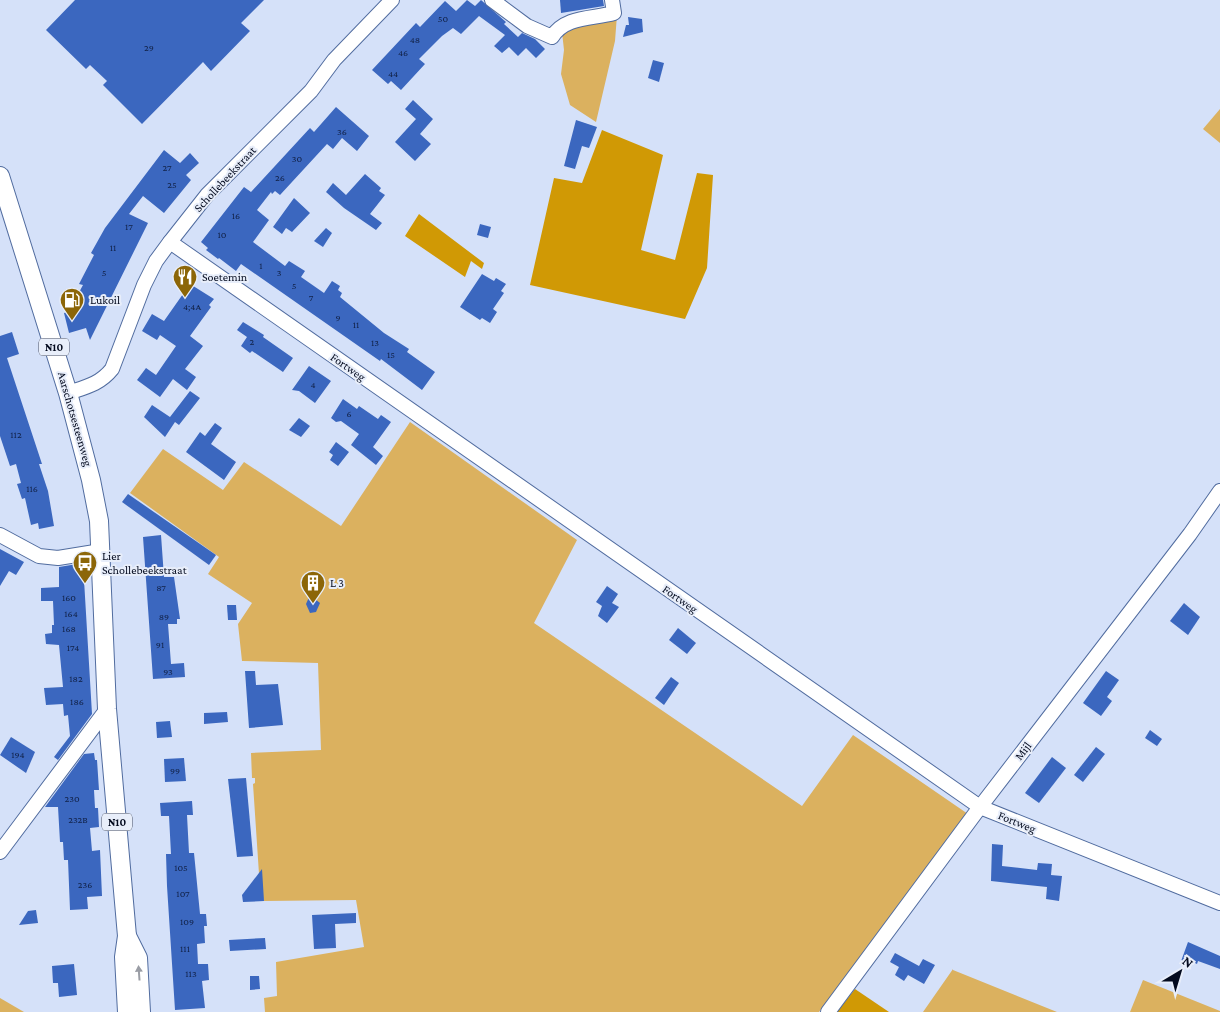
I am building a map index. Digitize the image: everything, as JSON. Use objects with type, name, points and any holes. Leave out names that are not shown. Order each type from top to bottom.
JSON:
[{"type":"main road","name":"Aarschotsesteenweg","points":[[0,176],[68,393],[91,480],[101,551],[108,709],[127,936],[124,956],[128,1012]]},
{"type":"main road","name":"Aarschotsesteenweg","points":[[127,936],[138,958],[141,1012]]},
{"type":"street","name":"Schollebeekstraat","points":[[68,393],[98,382],[112,369],[144,285],[156,261],[207,195],[311,91],[334,60],[392,0]]},
{"type":"street","points":[[492,0],[527,26],[552,37],[560,26],[579,19],[614,13],[612,0]]},
{"type":"street","name":"Fortweg","points":[[170,242],[980,808],[1220,903]]},
{"type":"street","name":"Mijl","points":[[828,1012],[980,808],[1190,534],[1220,491]]},
{"type":"street","points":[[0,535],[39,556],[58,558],[101,551]]},
{"type":"street","points":[[0,852],[42,793],[108,709]]},
{"type":"shaded area","points":[[617,15],[615,41],[596,122],[570,105],[561,74],[564,50],[562,32]]},
{"type":"shaded area","points":[[1220,109],[1220,143],[1203,129]]},
{"type":"shaded area","points":[[602,130],[663,155],[641,250],[675,260],[697,173],[713,175],[707,268],[685,319],[530,285],[554,178],[582,183]]},
{"type":"shaded area","points":[[419,214],[484,263],[482,269],[471,261],[465,277],[405,236]]},
{"type":"shaded area","points":[[410,422],[577,540],[534,623],[802,806],[853,735],[968,814],[819,1012],[265,1012],[264,998],[277,996],[276,962],[364,947],[356,900],[264,901],[260,889],[253,784],[255,783],[255,778],[252,778],[251,753],[321,750],[318,663],[242,661],[238,624],[252,603],[208,574],[219,557],[130,493],[163,449],[223,490],[244,462],[341,526]]},
{"type":"shaded area","points":[[953,970],[1057,1012],[923,1012]]},
{"type":"shaded area","points":[[1143,980],[1220,1011],[1220,1012],[1130,1012]]},
{"type":"shaded area","points":[[855,989],[889,1012],[837,1012]]},
{"type":"shaded area","points":[[0,998],[24,1012],[0,1012]]},
{"type":"building","points":[[75,0],[264,0],[241,23],[250,31],[211,71],[203,62],[142,124],[103,85],[107,81],[90,65],[86,69],[46,30]]},
{"type":"building","points":[[467,0],[475,6],[481,0],[506,22],[504,24],[518,37],[522,33],[535,39],[545,49],[536,58],[526,48],[518,56],[509,47],[502,53],[494,46],[505,35],[479,16],[461,34],[453,28],[442,36],[419,59],[425,64],[401,90],[391,81],[388,84],[372,70],[416,23],[420,27],[445,1],[456,11]]},
{"type":"building","points":[[560,0],[603,0],[604,6],[561,13]]},
{"type":"building","points":[[628,17],[642,19],[643,32],[623,37],[626,25],[629,25]]},
{"type":"building","points":[[653,60],[664,63],[659,82],[648,78]]},
{"type":"building","points":[[413,100],[433,119],[420,134],[431,144],[415,161],[395,142],[416,119],[405,109]]},
{"type":"building","points":[[336,107],[369,136],[357,151],[342,138],[333,149],[327,144],[280,195],[275,191],[272,194],[271,192],[257,210],[269,220],[253,242],[285,266],[289,261],[305,271],[301,277],[324,293],[332,281],[340,286],[338,290],[342,293],[340,297],[384,333],[409,349],[407,352],[435,372],[422,390],[381,359],[380,361],[241,264],[236,271],[218,259],[206,250],[208,248],[201,242],[244,187],[251,192],[310,128],[314,132]]},
{"type":"building","points":[[576,120],[597,127],[589,148],[582,146],[575,169],[564,166]]},
{"type":"building","points":[[164,150],[180,163],[190,153],[199,163],[186,175],[191,180],[164,213],[143,196],[129,214],[148,223],[90,340],[86,328],[69,333],[64,313],[80,308],[77,296],[83,285],[79,284],[94,255],[91,253],[105,228]]},
{"type":"building","points":[[365,174],[381,188],[379,191],[385,195],[370,214],[382,223],[376,230],[344,208],[326,192],[333,183],[346,195]]},
{"type":"building","points":[[294,198],[310,213],[292,232],[286,228],[282,234],[273,227]]},
{"type":"building","points":[[480,224],[491,227],[488,238],[477,235]]},
{"type":"building","points":[[326,228],[332,233],[323,247],[314,241]]},
{"type":"building","points":[[482,274],[494,281],[496,278],[506,284],[501,291],[504,293],[493,309],[497,312],[490,323],[482,318],[480,320],[460,307]]},
{"type":"building","points":[[190,284],[214,299],[209,305],[211,307],[190,336],[203,346],[185,369],[196,377],[187,390],[173,379],[160,397],[137,380],[146,368],[156,375],[176,346],[160,335],[157,340],[142,331],[152,314],[164,321]]},
{"type":"building","points":[[243,322],[264,335],[263,337],[293,358],[283,372],[252,351],[250,353],[241,346],[247,337],[237,330]]},
{"type":"building","points":[[12,332],[19,354],[7,358],[42,464],[39,464],[48,491],[54,526],[39,529],[38,523],[31,525],[25,498],[22,499],[17,484],[21,483],[16,464],[10,466],[0,436],[0,336]]},
{"type":"building","points":[[309,366],[331,381],[315,403],[299,391],[292,390]]},
{"type":"building","points":[[190,391],[200,398],[179,425],[175,422],[165,437],[144,417],[152,405],[170,417]]},
{"type":"building","points":[[343,399],[357,409],[359,406],[378,419],[381,415],[391,422],[373,447],[383,456],[376,465],[351,445],[359,434],[341,421],[336,422],[331,418]]},
{"type":"building","points":[[299,418],[310,426],[301,437],[289,430]]},
{"type":"building","points":[[215,423],[222,428],[211,444],[236,462],[224,480],[186,452],[200,432],[205,436]]},
{"type":"building","points":[[336,442],[349,452],[338,466],[330,460],[333,455],[329,452]]},
{"type":"building","points":[[128,494],[216,555],[209,565],[122,502]]},
{"type":"building","points":[[161,535],[164,577],[174,577],[180,619],[177,619],[177,624],[168,624],[171,664],[184,663],[185,677],[153,679],[143,537]]},
{"type":"building","points":[[0,549],[24,562],[16,575],[9,571],[0,586]]},
{"type":"building","points":[[83,563],[92,714],[58,760],[54,757],[70,736],[68,715],[64,716],[63,704],[46,705],[44,688],[63,687],[59,645],[46,644],[45,634],[52,633],[52,625],[54,625],[53,601],[41,601],[41,588],[59,587],[59,567]]},
{"type":"building","points":[[607,586],[618,594],[612,603],[619,607],[607,623],[598,616],[602,606],[596,602]]},
{"type":"building","name":"L 3","points":[[310,595],[320,603],[316,612],[310,613],[306,604]]},
{"type":"building","points":[[1184,603],[1200,617],[1188,635],[1170,621]]},
{"type":"building","points":[[227,605],[236,605],[237,620],[228,620]]},
{"type":"building","points":[[678,628],[696,643],[687,654],[669,640]]},
{"type":"building","points":[[245,671],[255,671],[256,685],[278,684],[283,725],[249,728]]},
{"type":"building","points":[[1106,671],[1119,680],[1107,697],[1112,701],[1101,716],[1083,703]]},
{"type":"building","points":[[671,677],[679,683],[664,705],[655,698]]},
{"type":"building","points":[[227,712],[228,722],[204,724],[204,713]]},
{"type":"building","points":[[170,721],[172,737],[157,738],[156,722]]},
{"type":"building","points":[[1150,730],[1162,739],[1157,746],[1145,738]]},
{"type":"building","points":[[11,737],[35,752],[26,773],[0,755]]},
{"type":"building","points":[[1096,747],[1105,754],[1083,782],[1074,775]]},
{"type":"building","points":[[94,753],[95,760],[97,760],[99,790],[94,790],[95,808],[98,808],[99,827],[90,828],[92,851],[100,850],[102,896],[87,897],[88,909],[70,910],[68,860],[64,860],[63,842],[60,842],[58,807],[45,807],[84,754]]},
{"type":"building","points":[[1052,757],[1066,768],[1039,803],[1025,793]]},
{"type":"building","points":[[184,758],[186,781],[165,782],[164,759]]},
{"type":"building","points":[[246,778],[253,856],[237,857],[228,779]]},
{"type":"building","points":[[192,801],[193,815],[187,815],[189,853],[194,853],[200,914],[206,914],[207,926],[204,926],[205,943],[197,944],[198,964],[208,964],[209,980],[202,981],[205,1008],[175,1010],[166,854],[171,854],[169,816],[161,816],[160,803]]},
{"type":"building","points":[[992,844],[1003,845],[1002,866],[1037,870],[1038,863],[1052,864],[1051,875],[1062,876],[1059,901],[1046,899],[1047,887],[991,881]]},
{"type":"building","points":[[262,869],[264,901],[243,902],[242,895]]},
{"type":"building","points":[[36,910],[38,923],[19,925],[28,911]]},
{"type":"building","points":[[356,913],[356,923],[335,924],[336,948],[314,949],[312,915]]},
{"type":"building","points":[[265,938],[266,949],[230,951],[229,940]]},
{"type":"building","points":[[1188,942],[1220,956],[1220,969],[1198,961],[1197,964],[1191,961],[1189,967],[1180,964]]},
{"type":"building","points":[[895,953],[919,966],[923,959],[935,965],[924,984],[908,975],[904,981],[895,975],[899,967],[890,962]]},
{"type":"building","points":[[74,964],[77,995],[59,997],[58,983],[53,983],[52,966]]},
{"type":"building","points":[[250,976],[259,976],[260,989],[250,990]]},
{"type":"place","name":"Soetemin","points":[[185,298]]},
{"type":"place","name":"Lukoil","points":[[72,321]]},
{"type":"place","name":"Lier Schollebeekstraat","points":[[85,584]]},
{"type":"place","name":"L 3","points":[[313,604]]}]
